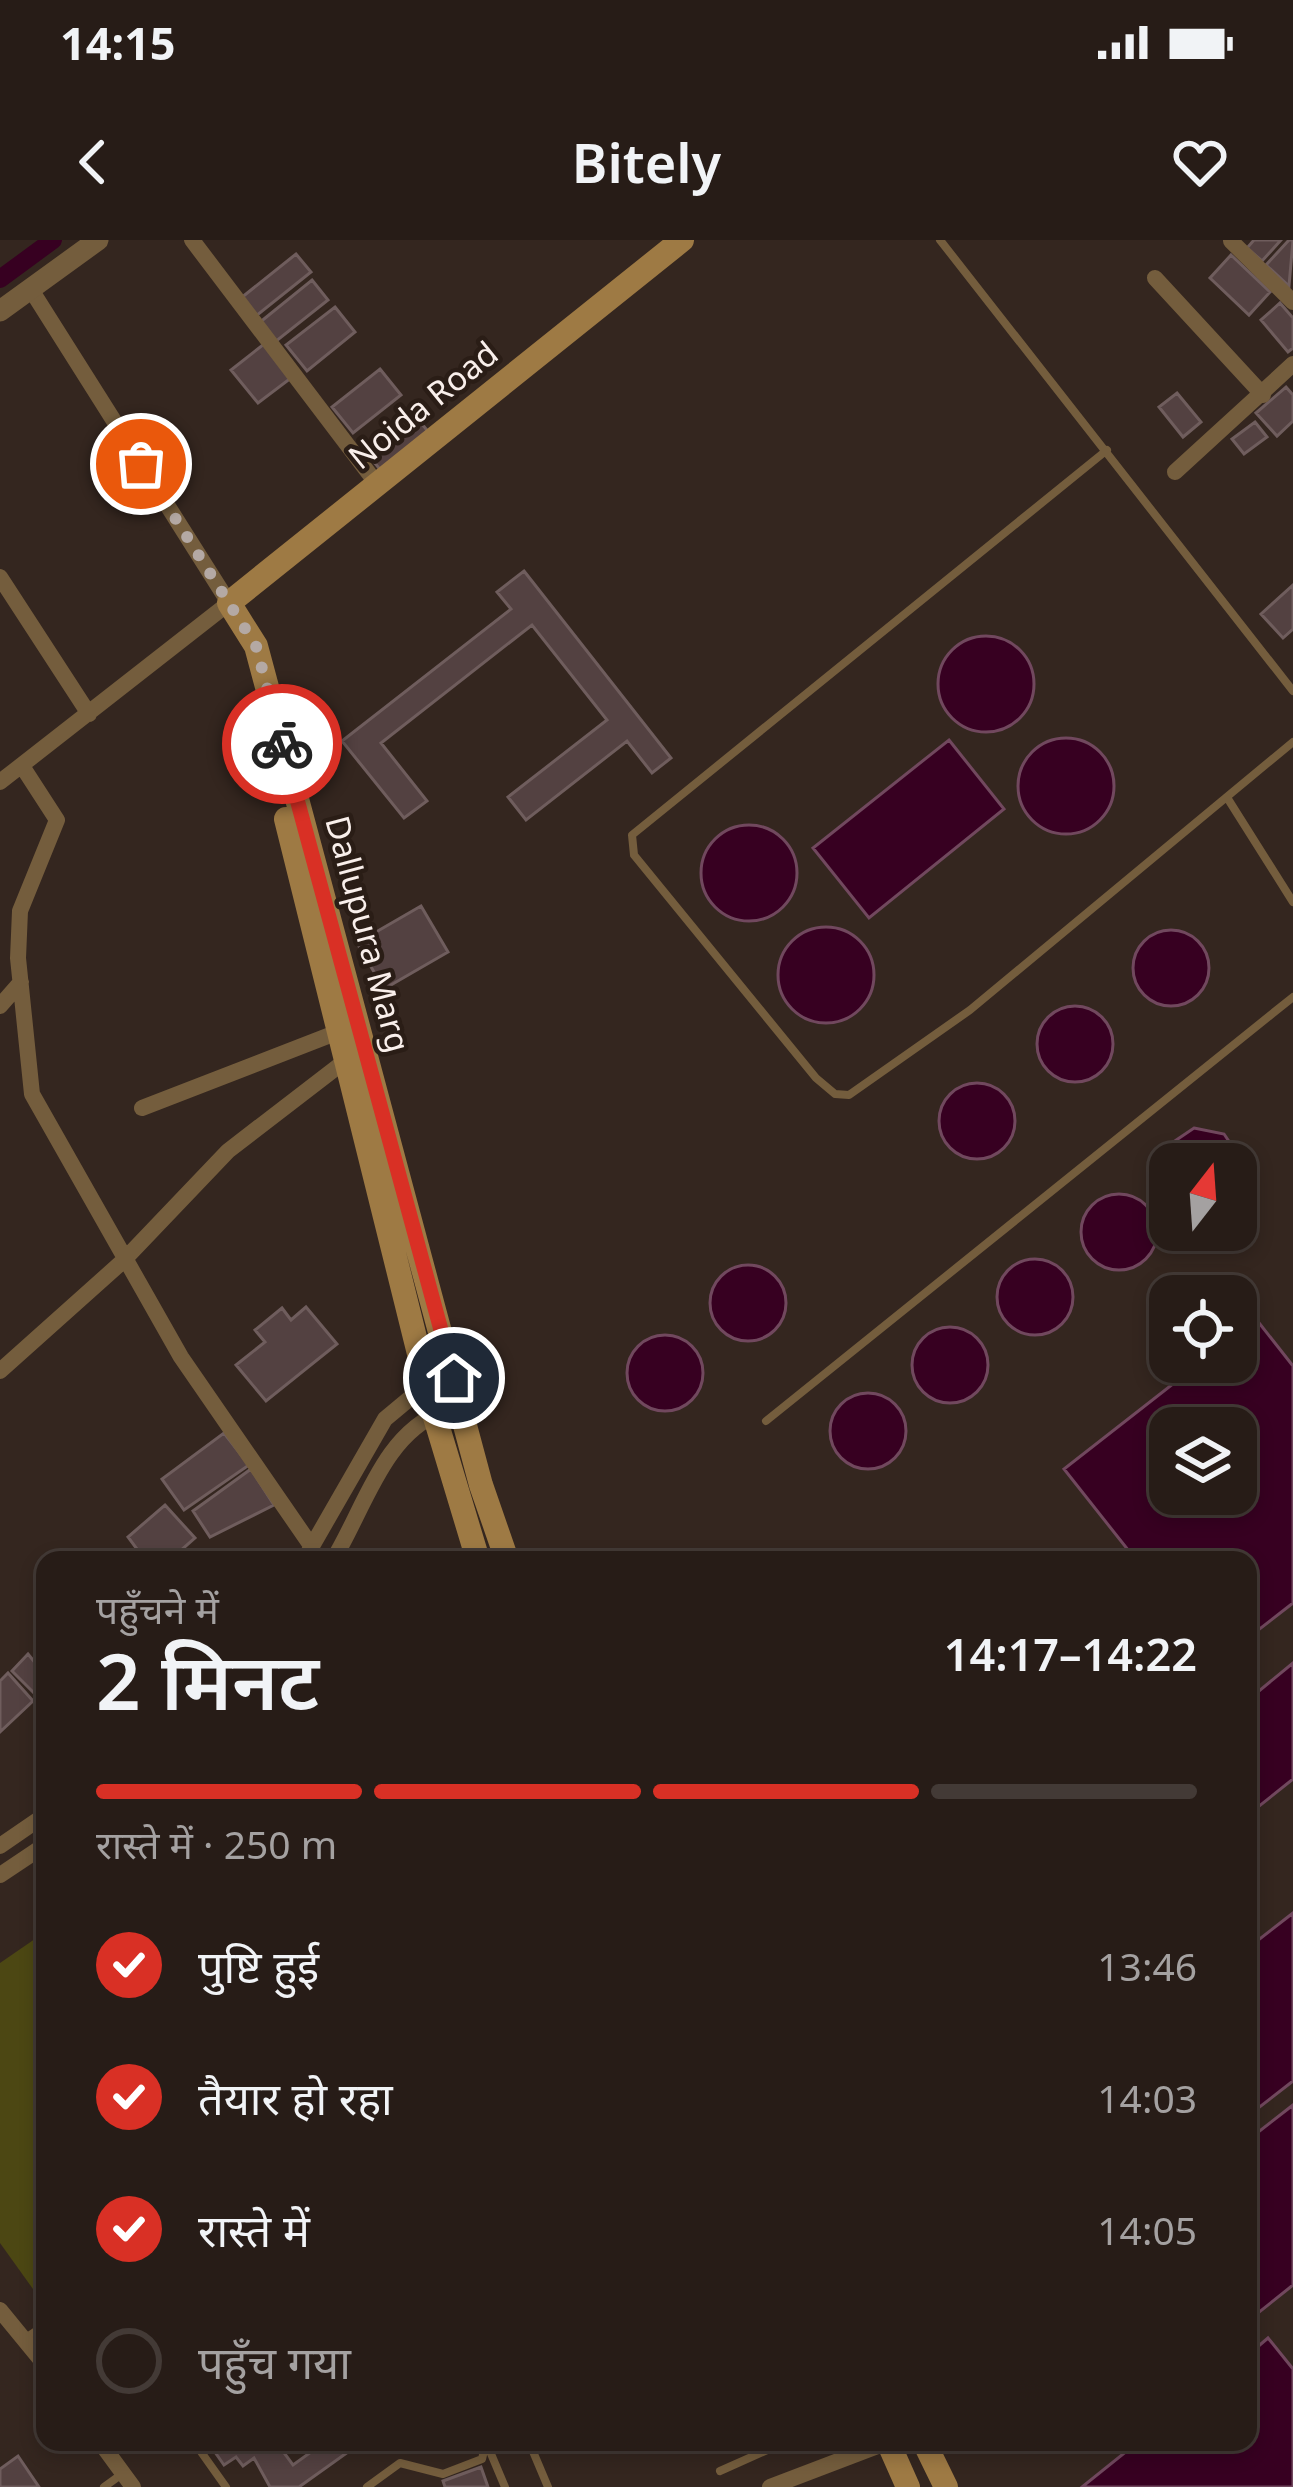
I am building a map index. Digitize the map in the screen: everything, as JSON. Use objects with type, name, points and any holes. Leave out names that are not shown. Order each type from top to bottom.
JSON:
[{"type":"main road","name":"Noida Road","points":[[230,603],[682,240]]},
{"type":"main road","points":[[230,603],[244,629]]},
{"type":"main road","name":"Dallupura Marg","points":[[244,629],[242,651],[432,1402],[475,1551]]},
{"type":"main road","name":"Dallupura Marg","points":[[244,629],[256,646],[460,1406],[504,1551]]},
{"type":"main road","points":[[886,2451],[908,2487]]},
{"type":"main road","points":[[928,2451],[946,2487]]},
{"type":"street","points":[[0,310],[98,240]]},
{"type":"street","points":[[192,240],[376,484]]},
{"type":"street","points":[[1231,241],[1293,302]]},
{"type":"street","points":[[1156,278],[1262,394]]},
{"type":"street","points":[[0,782],[230,603],[30,288]]},
{"type":"street","points":[[1175,472],[1293,364]]},
{"type":"street","points":[[0,577],[89,714]]},
{"type":"street","points":[[22,766],[58,820],[20,911],[21,982],[32,1094],[122,1261],[306,1551]]},
{"type":"street","points":[[0,1006],[21,982]]},
{"type":"street","points":[[142,1108],[338,1032]]},
{"type":"street","points":[[0,1371],[122,1261],[228,1151],[345,1061]]},
{"type":"street","points":[[338,1551],[386,1459],[454,1378]]},
{"type":"street","points":[[310,1551],[385,1418],[404,1400],[460,1406]]},
{"type":"street","points":[[0,1846],[36,1821]]},
{"type":"street","points":[[0,1876],[36,1851]]},
{"type":"street","points":[[0,2310],[36,2352]]},
{"type":"street","points":[[107,2451],[128,2480]]},
{"type":"street","points":[[770,2487],[861,2451]]},
{"type":"street","points":[[884,2451],[896,2487]]},
{"type":"lane","points":[[940,240],[1293,691]]},
{"type":"lane","points":[[1107,450],[632,836],[630,848],[816,1078],[836,1094],[849,1095],[970,1010],[1293,742]]},
{"type":"lane","points":[[1228,799],[1293,902]]},
{"type":"lane","points":[[766,1421],[1293,997]]},
{"type":"lane","points":[[26,2338],[36,2331]]},
{"type":"lane","points":[[200,2451],[226,2487]]},
{"type":"lane","points":[[367,2487],[400,2463],[443,2474],[482,2459],[485,2451]]},
{"type":"lane","points":[[490,2451],[505,2487]]},
{"type":"lane","points":[[533,2451],[548,2487]]},
{"type":"lane","points":[[720,2471],[764,2451]]},
{"type":"lane","points":[[104,2487],[128,2480]]},
{"type":"shaded area","points":[[986,636],[1020,650],[1034,684],[1020,718],[986,732],[952,718],[938,684],[952,650]]},
{"type":"shaded area","points":[[1066,738],[1100,752],[1114,786],[1100,820],[1066,834],[1032,820],[1018,786],[1032,752]]},
{"type":"shaded area","points":[[949,740],[1004,809],[869,918],[813,848]]},
{"type":"shaded area","points":[[749,825],[783,839],[797,873],[783,907],[749,921],[715,907],[701,873],[715,839]]},
{"type":"shaded area","points":[[826,927],[860,941],[874,975],[860,1009],[826,1023],[792,1009],[778,975],[792,941]]},
{"type":"shaded area","points":[[1171,930],[1198,941],[1209,968],[1198,995],[1171,1006],[1144,995],[1133,968],[1144,941]]},
{"type":"shaded area","points":[[1075,1006],[1102,1017],[1113,1044],[1102,1071],[1075,1082],[1048,1071],[1037,1044],[1048,1017]]},
{"type":"shaded area","points":[[977,1083],[1004,1094],[1015,1121],[1004,1148],[977,1159],[950,1148],[939,1121],[950,1094]]},
{"type":"shaded area","points":[[1194,1128],[1224,1134],[1230,1143],[1172,1143]]},
{"type":"shaded area","points":[[1119,1194],[1146,1205],[1151,1251],[1146,1259],[1119,1270],[1092,1259],[1081,1232],[1092,1205]]},
{"type":"shaded area","points":[[1035,1259],[1062,1270],[1073,1297],[1062,1324],[1035,1335],[1008,1324],[997,1297],[1008,1270]]},
{"type":"shaded area","points":[[748,1265],[775,1276],[786,1303],[775,1330],[748,1341],[721,1330],[710,1303],[721,1276]]},
{"type":"shaded area","points":[[1257,1320],[1293,1366],[1293,1603],[1257,1631],[1257,1551],[1129,1551],[1064,1469],[1174,1383],[1257,1383]]},
{"type":"shaded area","points":[[950,1327],[977,1338],[988,1365],[977,1392],[950,1403],[923,1392],[912,1365],[923,1338]]},
{"type":"shaded area","points":[[665,1335],[692,1346],[703,1373],[692,1400],[665,1411],[638,1400],[627,1373],[638,1346]]},
{"type":"shaded area","points":[[868,1393],[895,1404],[906,1431],[895,1458],[868,1469],[841,1458],[830,1431],[841,1404]]},
{"type":"shaded area","points":[[1293,1663],[1293,1779],[1257,1808],[1257,1693]]},
{"type":"shaded area","points":[[1293,1913],[1293,2081],[1257,2109],[1257,1941]]},
{"type":"shaded area","points":[[36,1938],[36,2293],[0,2243],[0,1963]]},
{"type":"shaded area","points":[[1293,2105],[1293,2285],[1257,2314],[1257,2133]]},
{"type":"shaded area","points":[[1268,2338],[1293,2369],[1293,2487],[1082,2487],[1127,2451],[1257,2451],[1257,2347]]},
{"type":"building","points":[[1254,240],[1281,240],[1262,261],[1247,248]]},
{"type":"building","points":[[1293,240],[1289,286],[1266,265]]},
{"type":"building","points":[[296,254],[311,272],[256,316],[241,298]]},
{"type":"building","points":[[1231,255],[1270,292],[1249,315],[1210,278]]},
{"type":"building","points":[[312,280],[328,300],[275,342],[259,323]]},
{"type":"building","points":[[1280,303],[1293,318],[1293,348],[1288,352],[1261,320]]},
{"type":"building","points":[[335,307],[355,332],[307,371],[286,345]]},
{"type":"building","points":[[264,344],[291,378],[258,403],[231,370]]},
{"type":"building","points":[[380,369],[401,395],[353,433],[332,407]]},
{"type":"building","points":[[1286,387],[1293,395],[1293,421],[1277,436],[1256,413]]},
{"type":"building","points":[[1177,393],[1201,422],[1183,437],[1159,407]]},
{"type":"building","points":[[418,419],[430,434],[382,472],[370,457]]},
{"type":"building","points":[[1255,422],[1267,437],[1244,454],[1232,439]]},
{"type":"building","points":[[524,571],[671,758],[652,773],[627,741],[526,820],[508,797],[607,720],[532,625],[381,743],[427,801],[404,818],[342,741],[511,609],[497,592]]},
{"type":"building","points":[[1293,585],[1293,629],[1283,638],[1261,614]]},
{"type":"building","points":[[421,906],[448,952],[384,989],[357,943]]},
{"type":"building","points":[[306,1307],[337,1344],[266,1401],[236,1365],[265,1342],[255,1330],[282,1308],[291,1320]]},
{"type":"building","points":[[224,1433],[249,1465],[184,1510],[162,1479]]},
{"type":"building","points":[[251,1469],[274,1505],[210,1537],[193,1511]]},
{"type":"building","points":[[165,1505],[195,1538],[180,1551],[138,1551],[128,1537]]},
{"type":"building","points":[[28,1654],[36,1664],[36,1693],[35,1694],[12,1671]]},
{"type":"building","points":[[8,1673],[33,1701],[0,1732],[0,1681]]},
{"type":"building","points":[[214,2451],[283,2451],[293,2465],[312,2451],[349,2451],[299,2487],[270,2487],[254,2458],[243,2466],[236,2457],[224,2465]]},
{"type":"building","points":[[18,2456],[39,2487],[0,2487],[0,2469]]},
{"type":"building","points":[[481,2467],[488,2487],[445,2487],[443,2481]]},
{"type":"waterway","points":[[0,279],[53,240]]},
{"type":"way so far","points":[[141,464],[256,646],[282,744]]},
{"type":"route","points":[[282,744],[454,1378]]}]
